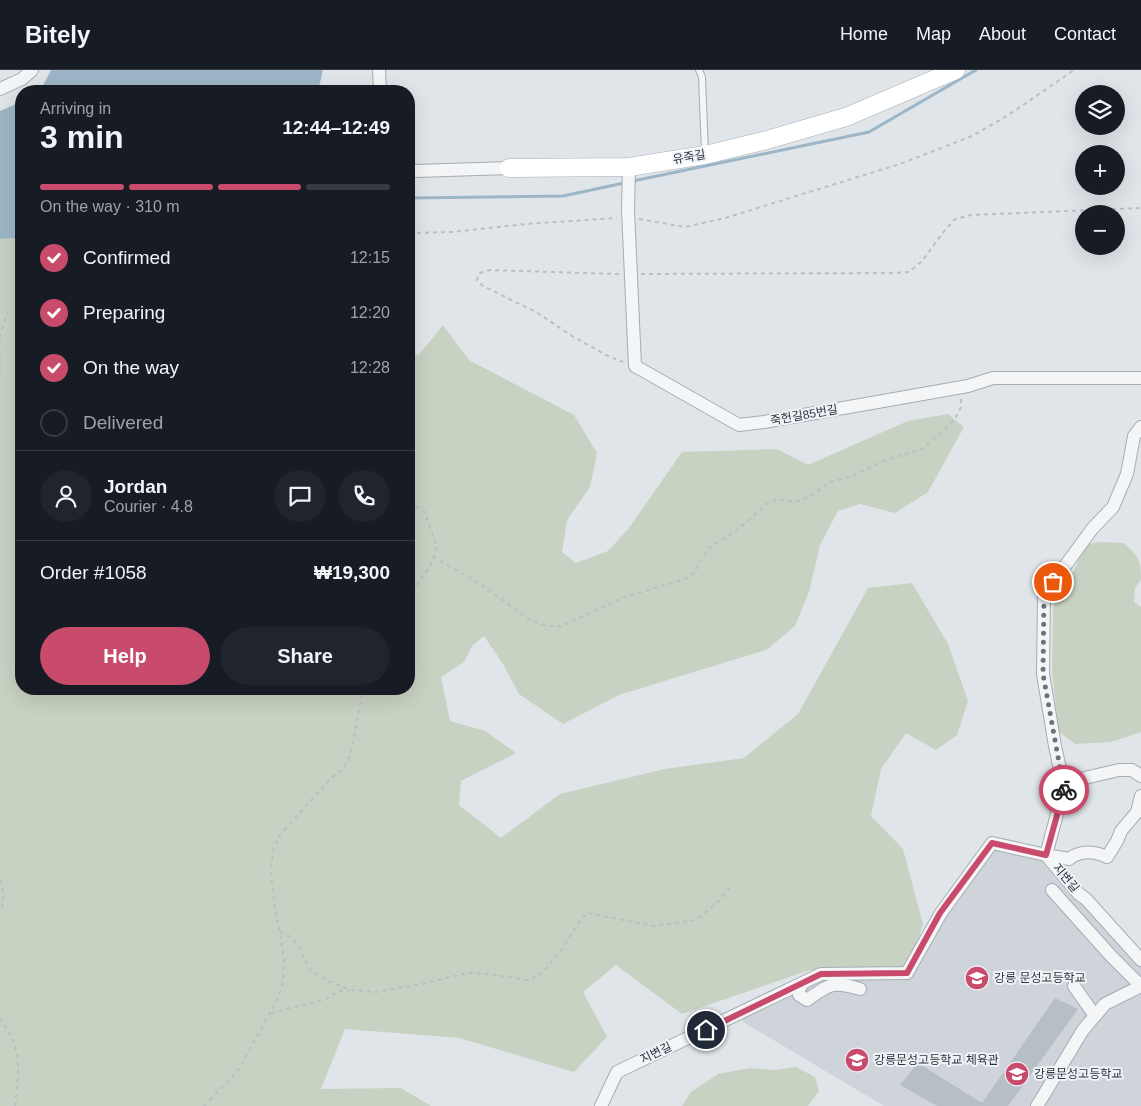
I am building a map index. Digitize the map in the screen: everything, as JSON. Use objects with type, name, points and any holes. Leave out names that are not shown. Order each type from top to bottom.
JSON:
[{"type":"street","points":[[0,89],[22,79],[32,70]]},
{"type":"street","points":[[379,70],[380,85]]},
{"type":"street","name":"유죽길","points":[[415,171],[509,168],[629,173],[763,141],[846,117],[956,70]]},
{"type":"street","points":[[629,173],[630,274],[635,366]]},
{"type":"street","name":"죽헌길85번길","points":[[635,366],[739,425],[968,386],[993,378],[1141,378]]},
{"type":"street","points":[[1141,427],[1134,436],[1127,474],[1113,507],[1092,529],[1044,595],[1043,674],[1064,788],[1046,855],[1069,859],[1076,853],[1086,852],[1107,857],[1121,831],[1137,812],[1141,796]]},
{"type":"street","points":[[1063,783],[1119,770],[1132,770],[1141,776]]},
{"type":"street","name":"지변길","points":[[601,1106],[617,1072],[821,974],[907,973],[940,913],[992,843],[1046,855],[1079,894],[1086,899],[1141,960]]},
{"type":"street","points":[[1037,1106],[1083,1030],[1104,1004],[1141,986],[1111,956],[1052,890]]},
{"type":"street","points":[[803,983],[799,990],[799,995],[807,1000],[829,985],[844,984],[860,989]]},
{"type":"street","points":[[1074,986],[1095,1016]]},
{"type":"lane","points":[[699,70],[702,77],[706,154]]},
{"type":"path","points":[[415,233],[452,232],[629,214],[685,227],[725,218],[932,153],[972,136],[1007,116],[1074,70]]},
{"type":"path","points":[[635,366],[608,356],[536,312],[483,286],[477,280],[480,273],[490,270],[584,274],[909,272],[922,261],[955,219],[971,215],[1141,208]]},
{"type":"path","points":[[0,345],[0,334],[7,313]]},
{"type":"path","points":[[0,353],[0,373]]},
{"type":"path","points":[[434,557],[479,583],[530,620],[547,626],[562,626],[625,597],[685,580],[693,574],[709,548],[737,530],[768,503],[778,499],[795,502],[809,497],[830,482],[849,477],[886,460],[922,449],[948,426],[956,416],[961,407],[960,399],[967,397],[968,386]]},
{"type":"path","points":[[415,506],[426,512],[437,547],[431,564],[415,587]]},
{"type":"path","points":[[204,1106],[239,1069],[278,998],[283,982],[284,959],[273,894],[271,869],[273,851],[280,835],[326,784],[342,770],[350,756],[362,695]]},
{"type":"path","points":[[0,880],[4,892],[4,903],[0,912]]},
{"type":"path","points":[[270,1013],[326,999],[339,991],[376,992],[422,984],[467,973],[490,974],[528,980],[542,973],[562,949],[581,919],[588,913],[653,926],[696,920],[719,901],[731,886]]},
{"type":"path","points":[[280,932],[291,937],[296,943],[309,969],[330,982],[351,990]]},
{"type":"path","points":[[0,1018],[10,1032],[16,1047],[20,1068],[15,1106]]},
{"type":"shaded area","name":"강릉 문성고등학교","points":[[992,843],[1046,855],[1141,960],[1141,1106],[884,1106],[743,1022],[741,1013],[821,974],[907,973]]},
{"type":"green space","points":[[15,238],[15,695],[415,695],[415,353],[418,356],[443,325],[469,360],[574,415],[597,453],[590,487],[567,520],[562,552],[576,563],[608,551],[629,528],[682,452],[777,449],[808,465],[908,421],[948,414],[964,427],[928,492],[895,513],[860,504],[838,511],[820,545],[809,592],[795,626],[766,650],[619,695],[563,724],[519,694],[503,664],[484,636],[472,646],[464,662],[441,677],[450,721],[485,731],[516,753],[461,781],[459,805],[501,838],[560,794],[665,769],[744,758],[798,714],[868,588],[912,583],[948,644],[968,701],[957,735],[936,750],[906,733],[881,769],[871,816],[903,849],[923,924],[907,973],[810,970],[682,1014],[616,965],[583,992],[607,1037],[574,1072],[459,1038],[345,1029],[321,1089],[401,1088],[431,1106],[0,1106],[0,239]]},
{"type":"green space","points":[[1099,542],[1124,543],[1136,555],[1140,563],[1141,580],[1135,588],[1134,602],[1141,607],[1141,732],[1111,742],[1075,744],[1058,731],[1052,670],[1053,612],[1055,596],[1074,571],[1085,545]]},
{"type":"green space","points":[[796,1067],[815,1077],[819,1091],[808,1106],[682,1106],[691,1092],[718,1074],[750,1068],[775,1070]]},
{"type":"water","points":[[51,70],[323,70],[319,85],[43,85]]},
{"type":"water","points":[[15,105],[15,238],[0,239],[0,111]]},
{"type":"building","points":[[1055,998],[1078,1009],[1008,1106],[937,1106],[900,1085],[918,1063],[982,1103]]},
{"type":"waterway","points":[[633,181],[869,132],[976,70]]},
{"type":"waterway","points":[[415,198],[563,196],[624,183]]},
{"type":"way so far","points":[[1053,582],[1044,595],[1043,674],[1064,790]]},
{"type":"place","name":"강릉 문성고등학교","points":[[977,978]]},
{"type":"place","name":"강릉문성고등학교 체육관","points":[[857,1060]]},
{"type":"place","name":"강릉문성고등학교","points":[[1017,1074]]},
{"type":"route","points":[[706,1030],[821,974],[907,973],[940,913],[992,843],[1046,855],[1064,790]]}]
